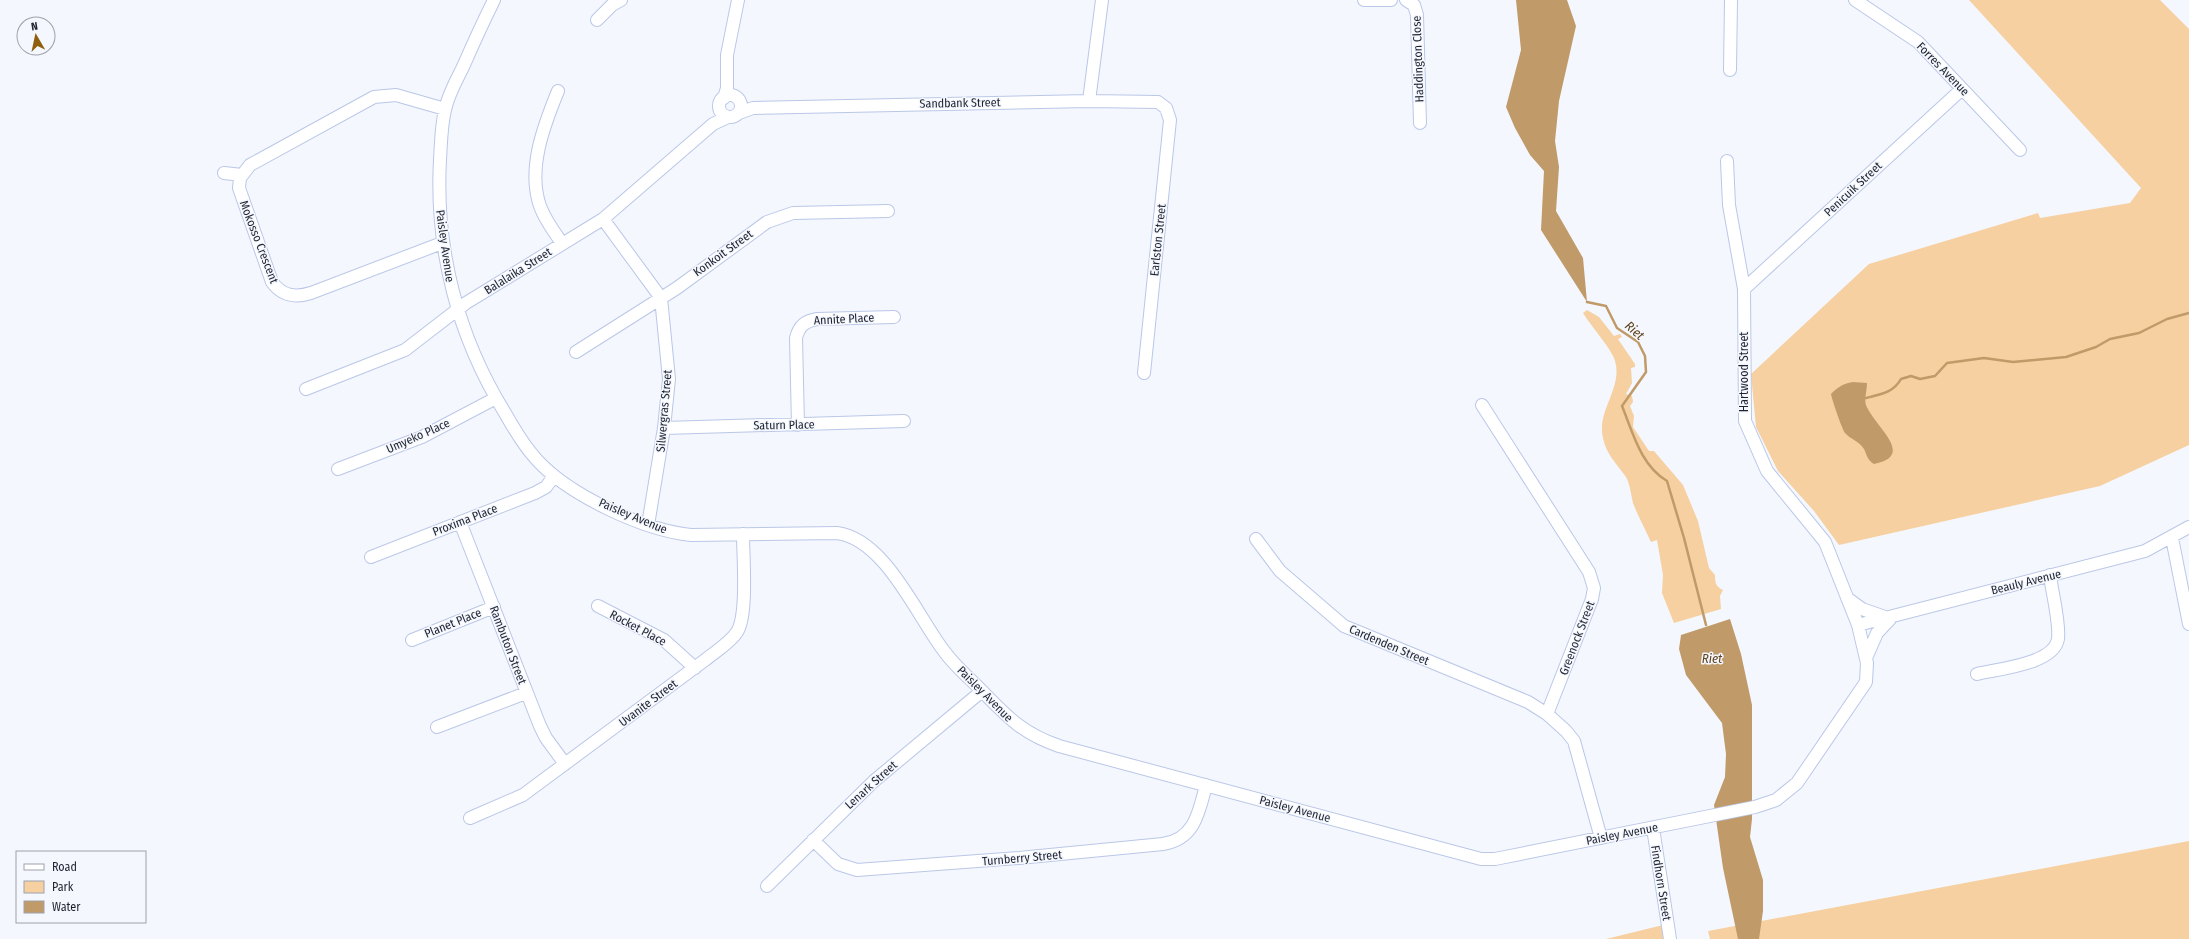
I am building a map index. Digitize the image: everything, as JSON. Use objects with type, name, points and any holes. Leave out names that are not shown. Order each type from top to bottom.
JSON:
[{"type":"street","name":"Paisley Avenue","points":[[494,0],[445,109],[441,135],[439,187],[442,243],[451,287],[471,349],[496,398],[523,443],[554,476],[583,494],[648,525],[668,532],[691,535],[837,533],[850,535],[863,542],[908,594],[947,655],[1019,727],[1046,741],[1481,859],[1495,859],[1755,807],[1776,800],[1797,783],[1864,687],[1868,672],[1858,625]]},
{"type":"street","points":[[597,20],[612,5],[620,0]]},
{"type":"street","name":"Balalaika Street","points":[[306,389],[406,350],[458,311],[466,303],[603,219],[713,124],[729,98],[727,55],[738,0]]},
{"type":"street","points":[[1089,101],[1102,0]]},
{"type":"street","points":[[1364,0],[1391,0]]},
{"type":"street","name":"Haddington Close","points":[[1406,0],[1414,5],[1417,15],[1420,123]]},
{"type":"street","points":[[1730,70],[1731,0]]},
{"type":"street","name":"Forres Avenue","points":[[1855,0],[1918,42],[2020,150]]},
{"type":"street","name":"Penicuik Street","points":[[1744,289],[1962,89]]},
{"type":"street","points":[[558,91],[542,134],[538,163],[537,193],[544,214],[562,244]]},
{"type":"street","points":[[224,173],[242,175],[247,168],[255,162],[374,97],[396,95],[445,109]]},
{"type":"street","points":[[729,98],[752,108]]},
{"type":"street","points":[[729,98],[741,107],[734,115],[722,113],[729,98]]},
{"type":"street","name":"Sandbank Street","points":[[734,115],[752,108],[1089,101],[1151,100],[1158,102],[1166,108]]},
{"type":"street","name":"Earlston Street","points":[[1144,373],[1169,134],[1170,120],[1166,108]]},
{"type":"street","name":"Balalaika Street","points":[[713,124],[734,115]]},
{"type":"street","name":"Hartwood Street","points":[[1727,161],[1729,205],[1744,289],[1744,397],[1746,426],[1767,471],[1825,542],[1858,625]]},
{"type":"street","name":"Mokosso Crescent","points":[[242,175],[239,188],[242,200],[267,272],[276,288],[288,295],[296,296],[311,293],[442,243]]},
{"type":"street","name":"Konkoit Street","points":[[576,352],[661,298],[750,233],[776,218],[797,213],[888,210]]},
{"type":"street","points":[[603,219],[661,298]]},
{"type":"street","name":"Silwergras Street","points":[[648,525],[664,428],[669,379],[661,298]]},
{"type":"street","name":"Annite Place","points":[[798,425],[796,338],[800,327],[811,320],[817,319],[894,317]]},
{"type":"street","name":"Umyeko Place","points":[[338,469],[428,434],[496,398]]},
{"type":"street","name":"Greenock Street","points":[[1482,405],[1589,572],[1593,582],[1592,599],[1547,714]]},
{"type":"street","name":"Saturn Place","points":[[664,428],[904,421]]},
{"type":"street","name":"Proxima Place","points":[[372,557],[542,490],[554,476]]},
{"type":"street","name":"Rambuton Street","points":[[460,522],[543,733],[565,764]]},
{"type":"street","name":"Beauly Avenue","points":[[1858,625],[2145,551],[2172,538],[2189,527]]},
{"type":"street","name":"Uvanite Street","points":[[470,818],[519,798],[695,668],[732,638],[741,624],[743,615],[743,534]]},
{"type":"street","points":[[2172,538],[2189,624]]},
{"type":"street","name":"Cardenden Street","points":[[1256,539],[1280,570],[1344,626],[1528,702],[1547,714]]},
{"type":"street","points":[[1977,674],[2038,660],[2053,651],[2058,639],[2058,628],[2050,575]]},
{"type":"street","points":[[1847,598],[1862,609],[1889,617],[1877,634],[1866,658]]},
{"type":"street","name":"Rocket Place","points":[[598,606],[664,640],[695,668]]},
{"type":"street","name":"Planet Place","points":[[412,640],[494,607]]},
{"type":"street","name":"Lenark Street","points":[[767,886],[874,781],[982,691]]},
{"type":"street","points":[[437,727],[526,692]]},
{"type":"street","points":[[1547,714],[1566,730],[1574,741],[1601,838]]},
{"type":"street","name":"Turnberry Street","points":[[813,840],[838,864],[857,870],[1020,858],[1163,844],[1177,840],[1192,828],[1198,814],[1206,785]]},
{"type":"street","name":"Findhorn Street","points":[[1653,828],[1670,939]]},
{"type":"green space","points":[[1969,0],[2160,0],[2189,29],[2189,445],[2100,486],[1839,545],[1814,511],[1778,471],[1756,427],[1751,374],[1869,264],[2038,213],[2040,218],[2130,203],[2141,188]]},
{"type":"green space","points":[[1587,310],[1599,317],[1614,336],[1620,334],[1622,337],[1618,339],[1635,364],[1635,367],[1631,368],[1632,383],[1626,394],[1632,396],[1633,402],[1630,406],[1634,416],[1633,427],[1649,451],[1654,451],[1683,485],[1698,521],[1709,568],[1715,575],[1717,586],[1723,590],[1720,596],[1721,609],[1674,623],[1662,593],[1663,575],[1657,540],[1651,542],[1633,503],[1626,477],[1612,459],[1604,444],[1602,428],[1603,418],[1614,388],[1616,368],[1612,353],[1583,313]]},
{"type":"green space","points":[[2189,841],[2189,939],[1710,939],[1708,931]]},
{"type":"green space","points":[[1663,925],[1663,939],[1606,939]]},
{"type":"water","points":[[1516,0],[1567,0],[1576,26],[1559,101],[1555,141],[1559,167],[1556,211],[1583,258],[1587,302],[1541,230],[1544,171],[1530,155],[1515,128],[1506,107],[1521,50]]},
{"type":"water","points":[[1853,382],[1867,383],[1865,400],[1866,405],[1889,439],[1892,447],[1892,454],[1886,460],[1874,464],[1869,459],[1862,446],[1845,433],[1842,426],[1831,394],[1840,386]]},
{"type":"water","name":"Riet","points":[[1730,619],[1741,654],[1752,705],[1752,819],[1750,837],[1763,880],[1763,911],[1759,939],[1738,939],[1723,868],[1714,805],[1725,777],[1726,754],[1722,723],[1686,675],[1679,649],[1681,635]]},
{"type":"waterway","name":"Riet","points":[[1587,302],[1606,306],[1617,328],[1638,342],[1645,356],[1646,372],[1622,406],[1634,438],[1644,458],[1658,475],[1667,481],[1684,538],[1706,625]]},
{"type":"waterway","points":[[1866,398],[1882,394],[1890,390],[1898,384],[1901,379],[1911,376],[1920,379],[1935,376],[1947,363],[1984,358],[2013,362],[2066,357],[2096,347],[2110,339],[2139,333],[2167,319],[2189,313]]}]
